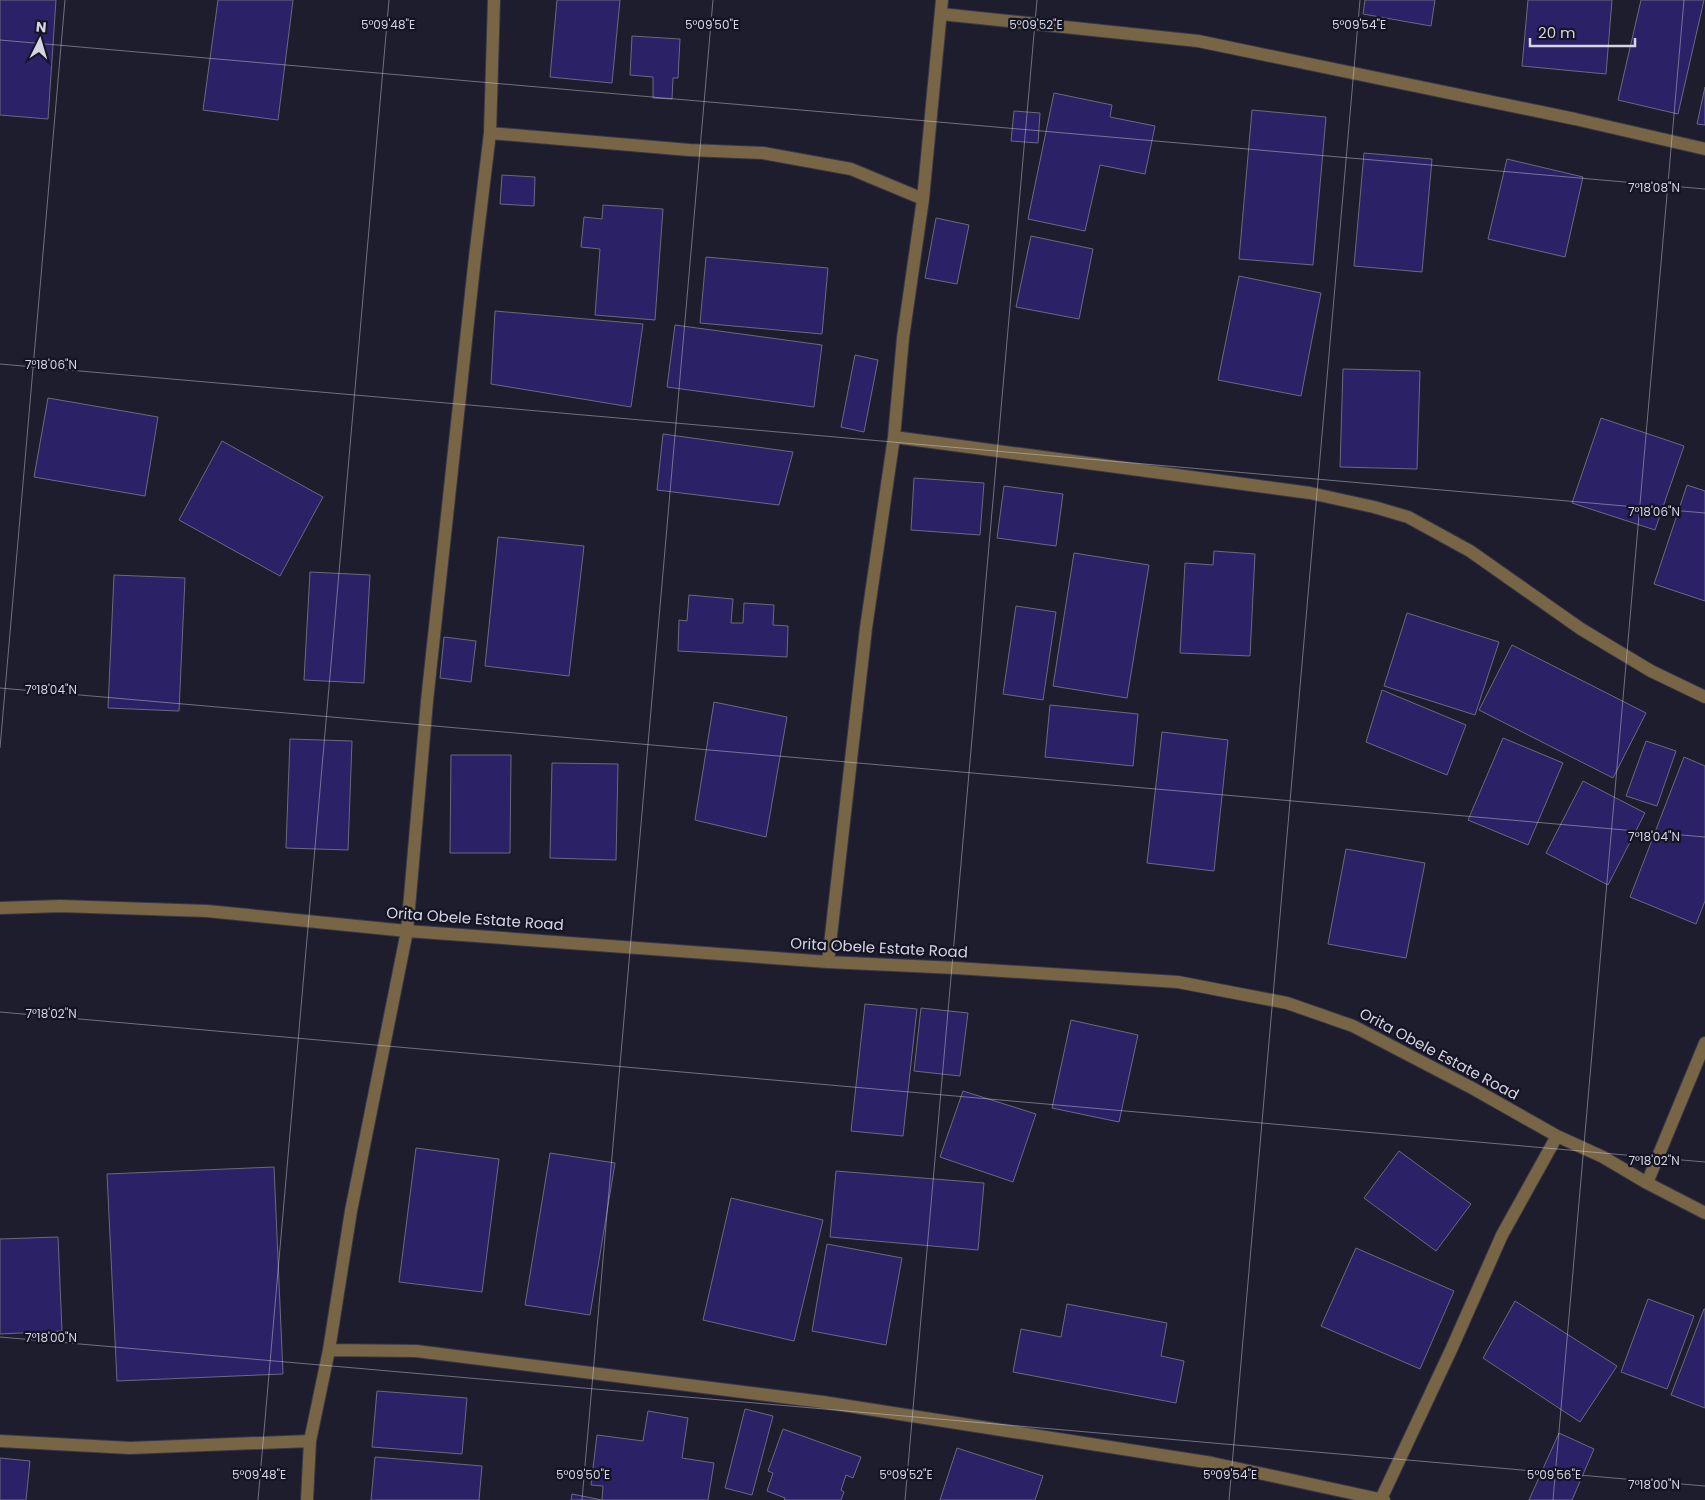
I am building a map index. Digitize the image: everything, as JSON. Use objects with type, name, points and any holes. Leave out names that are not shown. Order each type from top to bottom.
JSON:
[{"type":"street","points":[[307,1500],[310,1441],[329,1350],[351,1211],[407,931],[427,700],[490,133],[494,0]]},
{"type":"street","points":[[828,962],[866,628],[894,437],[903,338],[923,199],[942,0]]},
{"type":"street","points":[[941,14],[1198,41],[1575,119],[1705,149]]},
{"type":"street","points":[[490,133],[689,150],[763,153],[851,169],[923,199]]},
{"type":"street","points":[[894,437],[1310,493],[1374,507],[1408,517],[1470,551],[1582,629],[1643,666],[1705,697]]},
{"type":"street","name":"Orita Obele Estate Road","points":[[0,908],[61,906],[207,911],[407,931],[828,962],[1178,982],[1287,1003],[1353,1026],[1472,1088],[1557,1136],[1604,1156],[1647,1183],[1705,1213]]},
{"type":"street","points":[[1647,1183],[1705,1043]]},
{"type":"street","points":[[329,1350],[416,1352],[823,1402],[1212,1463],[1382,1499],[1502,1235],[1557,1136]]},
{"type":"street","points":[[0,1441],[130,1448],[310,1441]]},
{"type":"building","points":[[0,0],[56,0],[48,119],[0,115]]},
{"type":"building","points":[[218,0],[293,0],[278,120],[203,110]]},
{"type":"building","points":[[557,0],[620,0],[612,83],[550,77]]},
{"type":"building","points":[[1365,0],[1435,0],[1431,26],[1363,14]]},
{"type":"building","points":[[1528,0],[1612,0],[1606,74],[1522,66]]},
{"type":"building","points":[[1641,0],[1704,0],[1678,114],[1618,100]]},
{"type":"building","points":[[632,36],[680,39],[678,78],[673,78],[672,99],[653,98],[653,77],[630,75]]},
{"type":"building","points":[[1705,87],[1705,125],[1697,124]]},
{"type":"building","points":[[1054,93],[1112,105],[1110,117],[1155,126],[1145,174],[1100,165],[1085,231],[1028,219]]},
{"type":"building","points":[[1252,110],[1326,117],[1313,265],[1239,259]]},
{"type":"building","points":[[1014,111],[1040,113],[1038,143],[1011,141]]},
{"type":"building","points":[[1364,153],[1432,159],[1422,272],[1354,266]]},
{"type":"building","points":[[1507,159],[1583,177],[1565,257],[1488,239]]},
{"type":"building","points":[[502,175],[535,177],[534,206],[500,204]]},
{"type":"building","points":[[603,205],[663,209],[655,320],[595,315],[600,249],[581,247],[584,217],[602,219]]},
{"type":"building","points":[[936,218],[969,225],[957,284],[925,278]]},
{"type":"building","points":[[1031,236],[1093,249],[1079,319],[1016,307]]},
{"type":"building","points":[[706,257],[828,268],[822,334],[700,323]]},
{"type":"building","points":[[1239,276],[1321,293],[1301,396],[1218,380]]},
{"type":"building","points":[[495,311],[643,324],[631,407],[491,384]]},
{"type":"building","points":[[675,325],[822,345],[814,407],[667,387]]},
{"type":"building","points":[[855,355],[878,360],[864,432],[841,427]]},
{"type":"building","points":[[1343,369],[1420,371],[1417,469],[1340,467]]},
{"type":"building","points":[[48,398],[158,417],[145,496],[34,477]]},
{"type":"building","points":[[1601,418],[1684,446],[1655,530],[1572,503]]},
{"type":"building","points":[[663,434],[793,452],[779,505],[657,490]]},
{"type":"building","points":[[222,441],[323,497],[280,576],[179,520]]},
{"type":"building","points":[[914,478],[984,483],[980,535],[911,530]]},
{"type":"building","points":[[1687,485],[1705,491],[1705,601],[1654,584]]},
{"type":"building","points":[[1004,486],[1063,494],[1056,546],[997,538]]},
{"type":"building","points":[[498,537],[584,546],[569,676],[485,666]]},
{"type":"building","points":[[1214,551],[1255,554],[1250,656],[1180,653],[1185,563],[1213,565]]},
{"type":"building","points":[[1074,553],[1149,565],[1127,698],[1053,686]]},
{"type":"building","points":[[310,572],[370,575],[364,683],[304,680]]},
{"type":"building","points":[[114,575],[185,578],[179,711],[108,708]]},
{"type":"building","points":[[689,595],[733,599],[731,623],[743,623],[744,603],[774,605],[773,625],[788,626],[787,657],[678,651],[679,620],[687,621]]},
{"type":"building","points":[[1016,606],[1056,612],[1043,700],[1003,694]]},
{"type":"building","points":[[1407,613],[1499,642],[1475,715],[1384,686]]},
{"type":"building","points":[[444,637],[476,641],[471,682],[440,678]]},
{"type":"building","points":[[1512,645],[1646,713],[1613,778],[1479,710]]},
{"type":"building","points":[[1382,690],[1466,725],[1447,775],[1366,742]]},
{"type":"building","points":[[714,702],[787,717],[766,837],[695,820]]},
{"type":"building","points":[[1050,705],[1138,714],[1133,766],[1045,757]]},
{"type":"building","points":[[1162,732],[1228,740],[1214,871],[1147,863]]},
{"type":"building","points":[[1503,738],[1563,763],[1528,845],[1468,820]]},
{"type":"building","points":[[290,739],[352,741],[348,850],[286,848]]},
{"type":"building","points":[[1646,741],[1676,751],[1657,806],[1626,796]]},
{"type":"building","points":[[451,755],[511,755],[510,853],[450,853]]},
{"type":"building","points":[[1684,757],[1705,766],[1705,901],[1696,924],[1630,897]]},
{"type":"building","points":[[552,763],[618,764],[616,860],[550,858]]},
{"type":"building","points":[[1583,781],[1645,813],[1608,885],[1546,853]]},
{"type":"building","points":[[1346,849],[1425,863],[1406,958],[1328,944]]},
{"type":"building","points":[[865,1004],[917,1009],[903,1136],[851,1131]]},
{"type":"building","points":[[921,1008],[968,1013],[960,1076],[914,1071]]},
{"type":"building","points":[[1071,1020],[1138,1035],[1119,1122],[1052,1108]]},
{"type":"building","points":[[963,1091],[1036,1114],[1013,1182],[940,1157]]},
{"type":"building","points":[[416,1148],[499,1159],[482,1292],[399,1282]]},
{"type":"building","points":[[1399,1151],[1471,1204],[1436,1251],[1364,1198]]},
{"type":"building","points":[[550,1153],[615,1163],[590,1315],[525,1305]]},
{"type":"building","points":[[274,1167],[283,1374],[117,1381],[107,1174]]},
{"type":"building","points":[[836,1171],[984,1183],[978,1250],[830,1237]]},
{"type":"building","points":[[731,1198],[823,1220],[794,1341],[703,1320]]},
{"type":"building","points":[[58,1237],[62,1331],[0,1334],[0,1239]]},
{"type":"building","points":[[827,1244],[902,1258],[886,1345],[812,1331]]},
{"type":"building","points":[[1356,1248],[1454,1291],[1420,1369],[1321,1326]]},
{"type":"building","points":[[1648,1299],[1694,1316],[1667,1389],[1621,1372]]},
{"type":"building","points":[[1515,1301],[1617,1366],[1580,1422],[1483,1358]]},
{"type":"building","points":[[1067,1304],[1167,1323],[1161,1356],[1184,1361],[1176,1403],[1013,1372],[1021,1329],[1061,1337]]},
{"type":"building","points":[[1705,1309],[1705,1408],[1671,1395]]},
{"type":"building","points":[[377,1391],[467,1398],[462,1454],[372,1447]]},
{"type":"building","points":[[745,1409],[773,1416],[752,1495],[725,1488]]},
{"type":"building","points":[[648,1411],[688,1418],[682,1458],[714,1463],[708,1500],[602,1500],[603,1486],[591,1485],[597,1435],[643,1441]]},
{"type":"building","points":[[783,1429],[861,1457],[853,1478],[846,1475],[841,1490],[844,1492],[841,1500],[784,1500],[785,1498],[767,1491],[773,1473],[768,1471]]},
{"type":"building","points":[[1559,1433],[1594,1449],[1572,1500],[1529,1500]]},
{"type":"building","points":[[957,1448],[1043,1476],[1035,1500],[940,1500]]},
{"type":"building","points":[[375,1457],[482,1466],[479,1500],[371,1500]]},
{"type":"building","points":[[0,1458],[30,1461],[26,1500],[0,1500]]},
{"type":"building","points":[[572,1494],[602,1500],[571,1500]]}]
